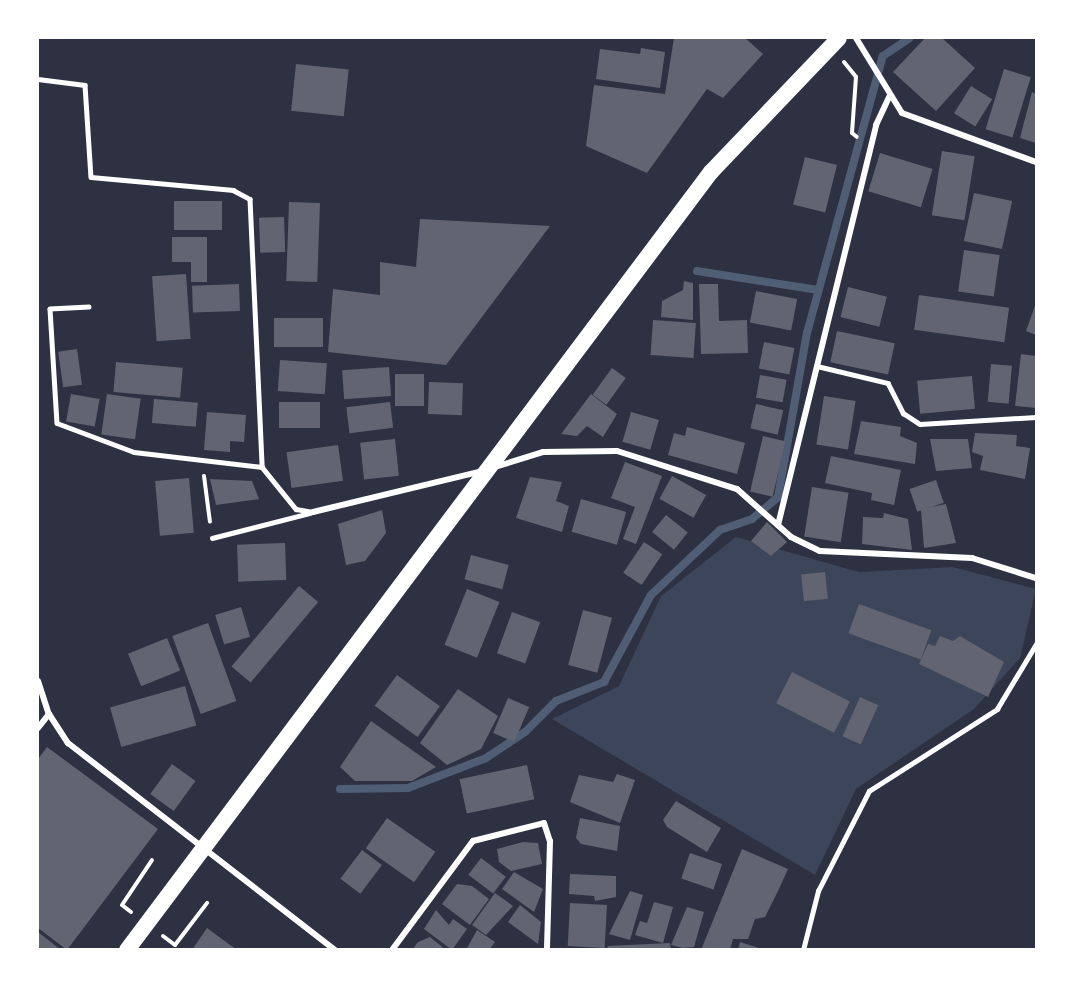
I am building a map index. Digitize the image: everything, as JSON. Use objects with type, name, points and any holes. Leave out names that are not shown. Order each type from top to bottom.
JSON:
[{"type":"highway","points":[[127,950],[485,470],[711,172],[839,38]]},
{"type":"street","points":[[856,38],[889,97],[902,113],[1036,162]]},
{"type":"street","points":[[778,525],[876,125],[889,97]]},
{"type":"street","points":[[313,512],[485,470],[543,452],[617,450],[737,489],[756,503],[778,525],[820,551],[855,557],[938,553],[1036,578]]},
{"type":"street","points":[[38,681],[48,714],[68,743],[201,851],[335,950]]},
{"type":"street","points":[[38,728],[48,714]]},
{"type":"street","points":[[392,950],[473,841],[544,823],[550,841],[547,950]]},
{"type":"lane","points":[[38,79],[86,85],[91,177],[233,190],[250,199],[262,467],[296,509],[313,512]]},
{"type":"lane","points":[[88,307],[50,309],[57,423],[134,452],[262,467]]},
{"type":"lane","points":[[818,366],[888,383],[903,413],[920,424],[1036,417]]},
{"type":"lane","points":[[212,538],[313,512]]},
{"type":"lane","points":[[803,950],[818,891],[868,791],[997,709],[1036,644]]},
{"type":"path","points":[[855,77],[852,133],[863,134]]},
{"type":"path","points":[[201,460],[212,538]]},
{"type":"path","points":[[122,905],[152,860]]},
{"type":"path","points":[[175,945],[207,903]]},
{"type":"shaded area","points":[[736,537],[859,572],[953,567],[1036,589],[1020,658],[974,709],[856,789],[815,875],[552,719],[619,686],[661,596]]},
{"type":"building","points":[[674,38],[745,38],[763,54],[723,98],[707,89],[647,173],[586,146],[594,85],[665,94]]},
{"type":"building","points":[[925,38],[942,38],[975,68],[936,111],[893,72]]},
{"type":"building","points":[[641,48],[665,52],[660,88],[596,79],[600,49],[640,54]]},
{"type":"building","points":[[296,64],[349,70],[344,116],[291,111]]},
{"type":"building","points":[[1004,69],[1031,77],[1012,137],[986,129]]},
{"type":"building","points":[[971,86],[992,99],[975,126],[954,113]]},
{"type":"building","points":[[1032,92],[1036,94],[1036,143],[1020,138]]},
{"type":"building","points":[[942,151],[975,156],[964,220],[932,215]]},
{"type":"building","points":[[880,153],[933,169],[921,207],[868,191]]},
{"type":"building","points":[[805,157],[837,165],[825,213],[793,205]]},
{"type":"building","points":[[974,193],[1012,201],[1002,249],[964,241]]},
{"type":"building","points":[[174,201],[222,201],[222,230],[174,230]]},
{"type":"building","points":[[289,202],[320,203],[317,282],[286,281]]},
{"type":"building","points":[[284,217],[285,252],[260,253],[259,218]]},
{"type":"building","points":[[420,219],[550,226],[446,365],[328,352],[333,289],[380,295],[380,262],[416,267]]},
{"type":"building","points":[[172,237],[207,237],[207,282],[191,282],[191,262],[172,262]]},
{"type":"building","points":[[964,250],[1000,255],[994,297],[958,292]]},
{"type":"building","points":[[186,274],[191,339],[157,341],[152,276]]},
{"type":"building","points":[[684,281],[693,283],[693,320],[661,317],[662,301],[683,290]]},
{"type":"building","points":[[239,284],[240,311],[193,313],[192,286]]},
{"type":"building","points":[[699,284],[718,284],[719,321],[747,320],[748,353],[701,354]]},
{"type":"building","points":[[848,287],[887,297],[879,327],[841,317]]},
{"type":"building","points":[[756,291],[797,299],[791,330],[750,322]]},
{"type":"building","points":[[919,295],[1009,308],[1004,342],[914,330]]},
{"type":"building","points":[[1036,303],[1036,335],[1026,331]]},
{"type":"building","points":[[274,318],[323,318],[323,347],[274,347]]},
{"type":"building","points":[[653,320],[696,323],[693,358],[651,355]]},
{"type":"building","points":[[837,331],[895,343],[888,375],[830,362]]},
{"type":"building","points":[[764,342],[794,348],[789,374],[759,369]]},
{"type":"building","points":[[77,349],[82,385],[63,387],[58,352]]},
{"type":"building","points":[[1021,354],[1036,356],[1036,408],[1015,406]]},
{"type":"building","points":[[280,360],[327,363],[325,394],[278,391]]},
{"type":"building","points":[[116,362],[183,368],[180,398],[113,392]]},
{"type":"building","points":[[991,364],[1012,366],[1009,404],[988,402]]},
{"type":"building","points":[[389,367],[391,396],[344,399],[342,370]]},
{"type":"building","points":[[612,368],[626,378],[606,405],[593,395]]},
{"type":"building","points":[[395,374],[424,374],[424,406],[395,406]]},
{"type":"building","points":[[760,375],[787,380],[783,402],[756,398]]},
{"type":"building","points":[[972,376],[975,409],[920,414],[917,381]]},
{"type":"building","points":[[429,382],[463,383],[462,415],[428,414]]},
{"type":"building","points":[[71,394],[100,399],[95,427],[66,422]]},
{"type":"building","points":[[107,394],[141,399],[135,439],[101,435]]},
{"type":"building","points":[[591,394],[617,414],[603,437],[587,426],[577,436],[561,434]]},
{"type":"building","points":[[824,396],[856,401],[848,449],[816,444]]},
{"type":"building","points":[[154,399],[198,403],[196,427],[152,423]]},
{"type":"building","points":[[279,402],[320,402],[320,428],[279,428]]},
{"type":"building","points":[[390,402],[393,428],[349,433],[346,407]]},
{"type":"building","points":[[756,404],[783,410],[778,435],[750,428]]},
{"type":"building","points":[[207,412],[246,415],[244,442],[230,441],[230,452],[204,450]]},
{"type":"building","points":[[631,412],[659,420],[650,450],[622,442]]},
{"type":"building","points":[[861,421],[901,427],[900,436],[917,443],[915,464],[854,454]]},
{"type":"building","points":[[687,427],[745,443],[737,474],[668,455],[674,433],[685,436]]},
{"type":"building","points":[[975,433],[1017,435],[1016,446],[1030,448],[1025,479],[980,470],[983,456],[972,452]]},
{"type":"building","points":[[763,436],[785,441],[773,497],[750,492]]},
{"type":"building","points":[[395,439],[399,476],[364,479],[360,443]]},
{"type":"building","points":[[930,439],[968,439],[972,468],[936,471]]},
{"type":"building","points":[[338,445],[343,481],[292,488],[287,452]]},
{"type":"building","points":[[831,456],[901,470],[894,505],[871,500],[872,493],[825,483]]},
{"type":"building","points":[[625,462],[662,476],[636,544],[623,539],[635,507],[611,498]]},
{"type":"building","points":[[672,476],[706,495],[694,518],[659,499]]},
{"type":"building","points":[[530,477],[562,482],[556,501],[569,506],[562,532],[516,518]]},
{"type":"building","points":[[189,478],[194,533],[160,536],[155,481]]},
{"type":"building","points":[[210,479],[252,481],[259,499],[216,505]]},
{"type":"building","points":[[936,480],[944,503],[917,512],[910,489]]},
{"type":"building","points":[[812,487],[849,493],[841,542],[804,536]]},
{"type":"building","points":[[581,499],[626,512],[617,545],[572,532]]},
{"type":"building","points":[[946,504],[956,543],[924,548],[921,509]]},
{"type":"building","points":[[382,510],[386,533],[365,561],[346,565],[338,524]]},
{"type":"building","points":[[884,513],[908,519],[912,550],[862,544],[863,517],[883,518]]},
{"type":"building","points":[[666,515],[688,533],[674,550],[652,532]]},
{"type":"building","points":[[767,522],[787,542],[771,556],[751,541]]},
{"type":"building","points":[[644,542],[662,554],[642,585],[623,573]]},
{"type":"building","points":[[285,543],[286,580],[238,582],[237,545]]},
{"type":"building","points":[[471,555],[509,565],[502,589],[465,579]]},
{"type":"building","points":[[825,572],[828,599],[804,601],[801,575]]},
{"type":"building","points":[[299,586],[318,602],[251,683],[232,666]]},
{"type":"building","points":[[467,589],[499,602],[477,658],[445,645]]},
{"type":"building","points":[[859,604],[931,630],[921,659],[848,633]]},
{"type":"building","points":[[241,607],[250,637],[224,645],[215,615]]},
{"type":"building","points":[[583,610],[612,618],[597,673],[568,665]]},
{"type":"building","points":[[512,612],[540,622],[525,664],[497,653]]},
{"type":"building","points":[[208,623],[236,701],[201,714],[172,636]]},
{"type":"building","points":[[940,636],[953,641],[960,636],[1004,662],[988,697],[919,664],[928,644],[935,646]]},
{"type":"building","points":[[167,638],[180,670],[141,686],[128,654]]},
{"type":"building","points":[[792,672],[850,702],[834,733],[776,703]]},
{"type":"building","points":[[397,675],[440,706],[418,737],[375,706]]},
{"type":"building","points":[[185,686],[196,725],[121,747],[110,707]]},
{"type":"building","points":[[458,689],[498,716],[481,749],[447,765],[420,743]]},
{"type":"building","points":[[860,697],[878,705],[861,744],[843,736]]},
{"type":"building","points":[[508,698],[529,707],[514,742],[493,733]]},
{"type":"building","points":[[371,721],[436,767],[412,781],[355,781],[340,767]]},
{"type":"building","points":[[47,747],[158,829],[67,950],[38,928],[38,759]]},
{"type":"building","points":[[172,764],[195,781],[174,811],[150,794]]},
{"type":"building","points":[[527,765],[534,799],[467,814],[460,779]]},
{"type":"building","points":[[617,774],[635,780],[620,823],[570,802],[579,775],[613,782]]},
{"type":"building","points":[[676,801],[721,828],[707,852],[667,827],[663,820]]},
{"type":"building","points":[[387,818],[435,852],[414,882],[366,848]]},
{"type":"building","points":[[580,818],[620,826],[617,851],[581,844],[576,838]]},
{"type":"building","points":[[523,842],[538,843],[542,864],[511,871],[499,862],[497,849]]},
{"type":"building","points":[[742,849],[788,869],[765,917],[755,919],[748,939],[733,939],[730,950],[701,950]]},
{"type":"building","points":[[362,850],[382,865],[360,894],[340,879]]},
{"type":"building","points":[[690,853],[722,864],[713,890],[681,879]]},
{"type":"building","points":[[481,858],[506,877],[493,893],[468,875]]},
{"type":"building","points":[[514,872],[543,889],[534,912],[502,889]]},
{"type":"building","points":[[570,874],[616,876],[616,897],[595,901],[594,896],[569,894]]},
{"type":"building","points":[[457,884],[472,886],[489,899],[470,925],[442,904]]},
{"type":"building","points":[[630,891],[643,895],[630,940],[609,934]]},
{"type":"building","points":[[495,893],[513,906],[486,935],[472,925]]},
{"type":"building","points":[[654,902],[673,907],[663,943],[635,935],[640,921],[647,923]]},
{"type":"building","points":[[570,903],[607,905],[605,948],[568,946]]},
{"type":"building","points":[[520,905],[541,922],[538,944],[508,922]]},
{"type":"building","points":[[687,907],[704,912],[694,947],[683,948],[671,945]]},
{"type":"building","points":[[436,910],[449,925],[453,919],[467,929],[452,950],[424,929]]},
{"type":"building","points":[[207,928],[237,950],[192,950]]},
{"type":"building","points":[[477,930],[495,942],[489,950],[466,950]]},
{"type":"building","points":[[38,932],[61,950],[38,950]]},
{"type":"building","points":[[430,937],[446,950],[412,950],[418,942]]},
{"type":"building","points":[[740,942],[762,949],[762,950],[738,950]]},
{"type":"building","points":[[670,943],[671,950],[606,950],[608,946]]},
{"type":"waterway","points":[[340,789],[408,788],[486,758],[525,732],[556,701],[604,682],[651,595],[720,530],[752,519],[778,497],[807,333],[883,56],[910,38]]},
{"type":"waterway","points":[[697,271],[819,290]]}]
